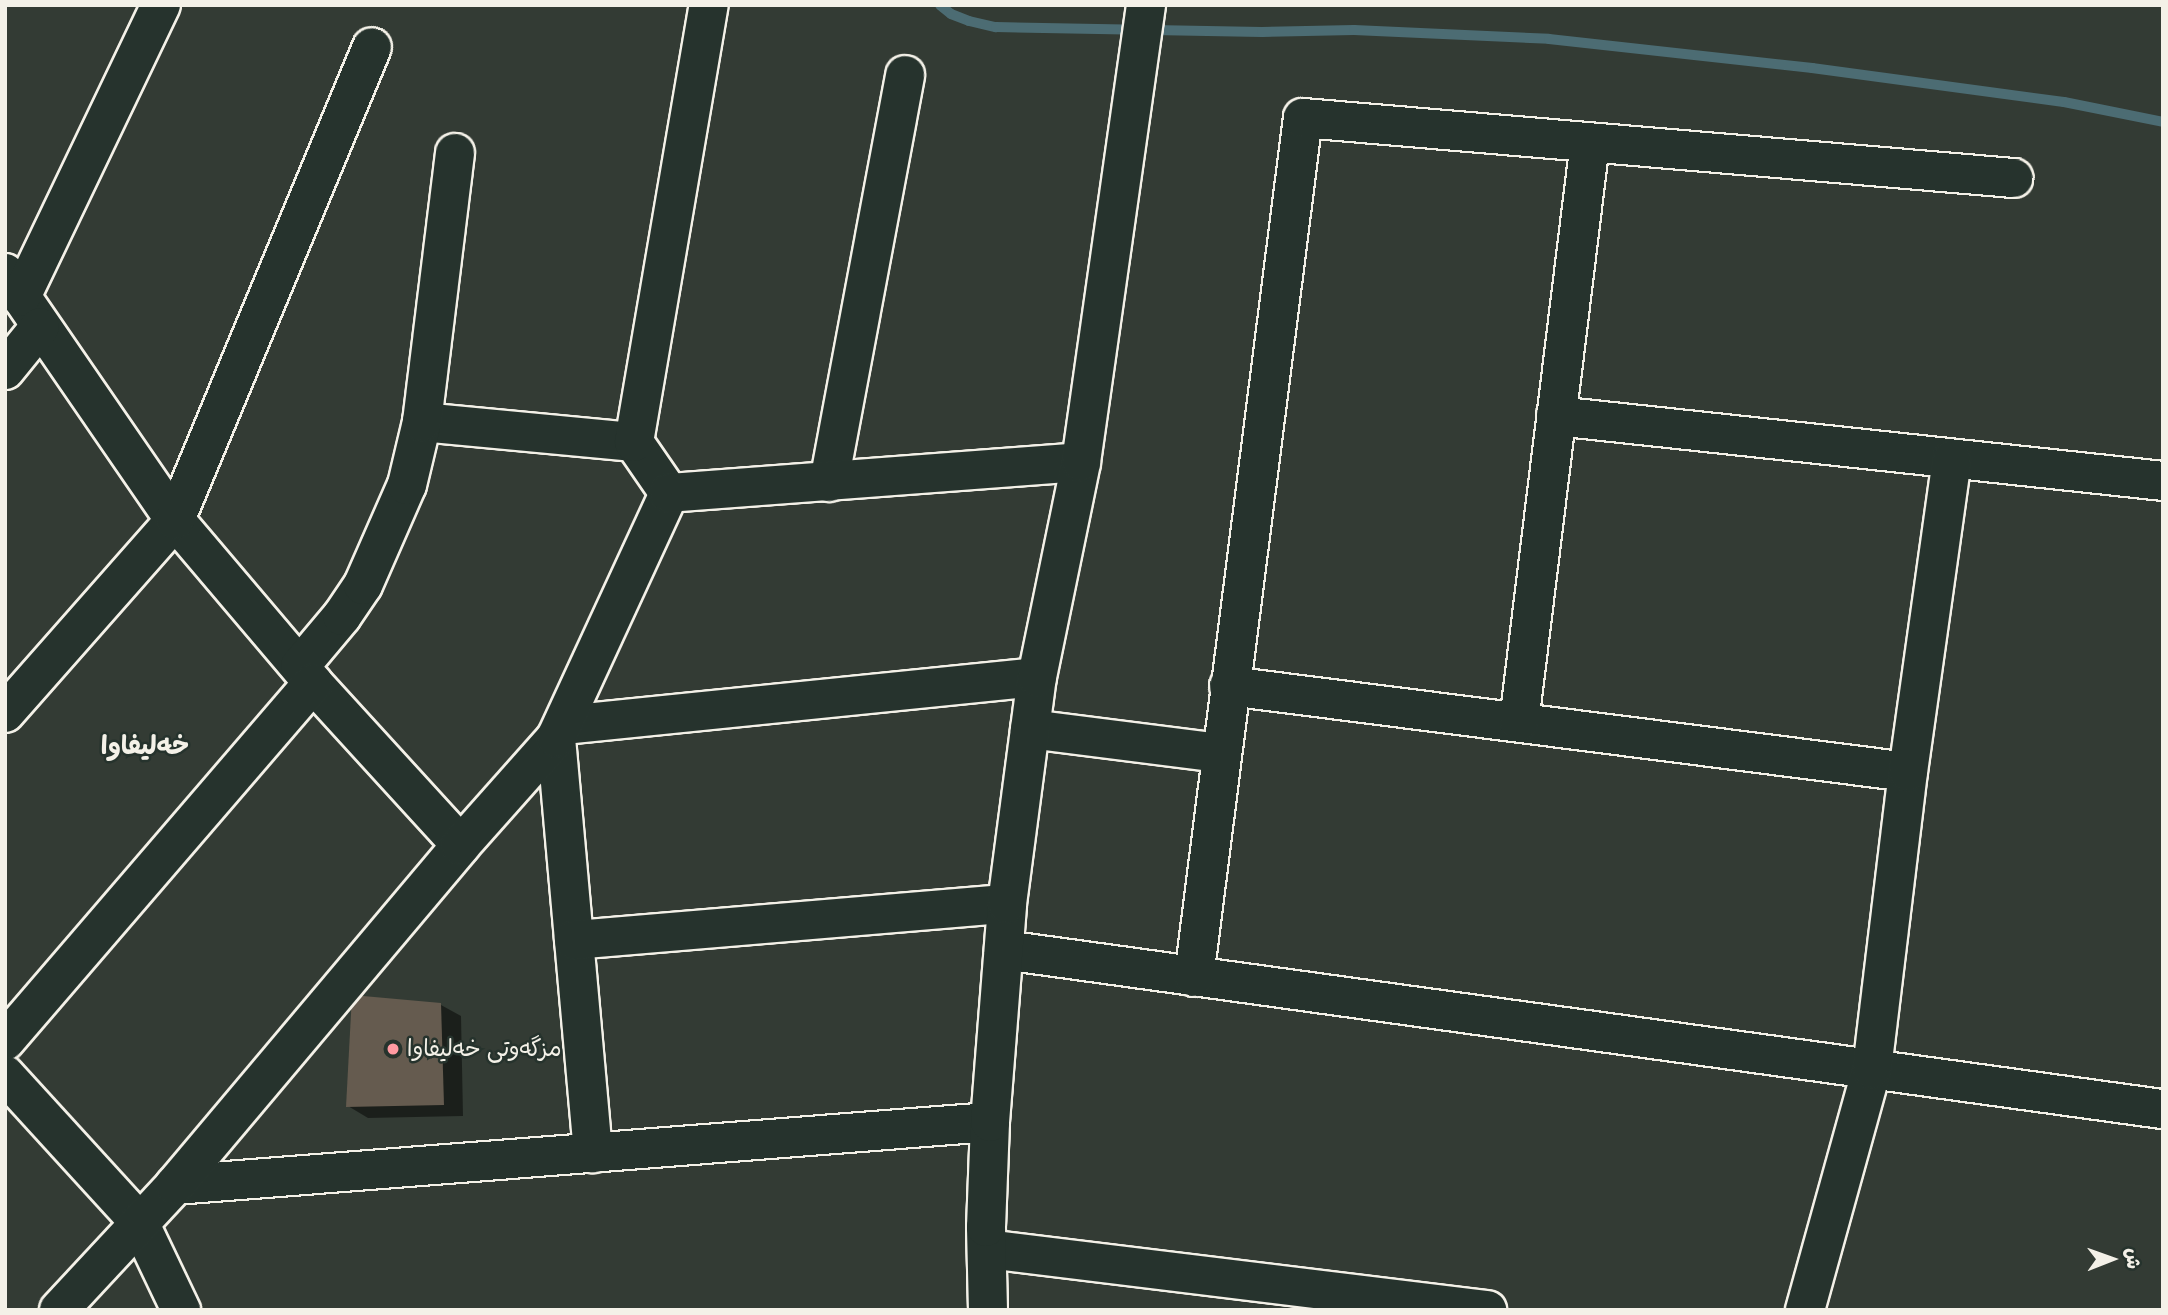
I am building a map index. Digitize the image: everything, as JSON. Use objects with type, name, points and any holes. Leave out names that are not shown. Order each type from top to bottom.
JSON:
[{"type":"street","points":[[5,370],[22,299],[162,5]]},
{"type":"street","points":[[669,493],[634,442],[709,5]]},
{"type":"street","points":[[988,1310],[990,1122],[1007,904],[1037,677],[1081,462],[1146,5]]},
{"type":"street","points":[[5,713],[175,520],[372,47]]},
{"type":"street","points":[[829,482],[905,75]]},
{"type":"street","points":[[1194,976],[1303,118],[2013,178]]},
{"type":"street","points":[[1519,722],[1590,142]]},
{"type":"street","points":[[5,1041],[307,674],[380,550],[407,485],[422,422],[455,153]]},
{"type":"street","points":[[22,299],[175,520],[307,674],[461,845]]},
{"type":"street","points":[[1556,416],[2163,481]]},
{"type":"street","points":[[422,422],[634,442]]},
{"type":"street","points":[[1805,1310],[1872,1069],[1908,772],[1952,458]]},
{"type":"street","points":[[669,493],[1081,462]]},
{"type":"street","points":[[59,1310],[175,1185],[461,845],[561,732],[669,493]]},
{"type":"street","points":[[561,732],[1037,677]]},
{"type":"street","points":[[1229,686],[1908,772]]},
{"type":"street","points":[[1030,729],[1221,753]]},
{"type":"street","points":[[561,732],[573,940],[593,1153]]},
{"type":"street","points":[[573,940],[1007,904]]},
{"type":"street","points":[[1004,950],[2162,1109]]},
{"type":"street","points":[[5,1075],[139,1222],[181,1310]]},
{"type":"street","points":[[175,1185],[990,1122]]},
{"type":"street","points":[[987,1249],[1339,1300],[1487,1310]]},
{"type":"building","points":[[352,995],[441,1003],[444,1105],[346,1107]]},
{"type":"waterway","points":[[940,5],[951,14],[996,27],[1262,32],[1354,30],[1549,39],[1812,68],[2064,102],[2163,122]]},
{"type":"place","name":"مزگەوتی خەلیفاوا","points":[[393,1049]]},
{"type":"district","name":"خەلیفاوا","points":[[145,746]]}]
